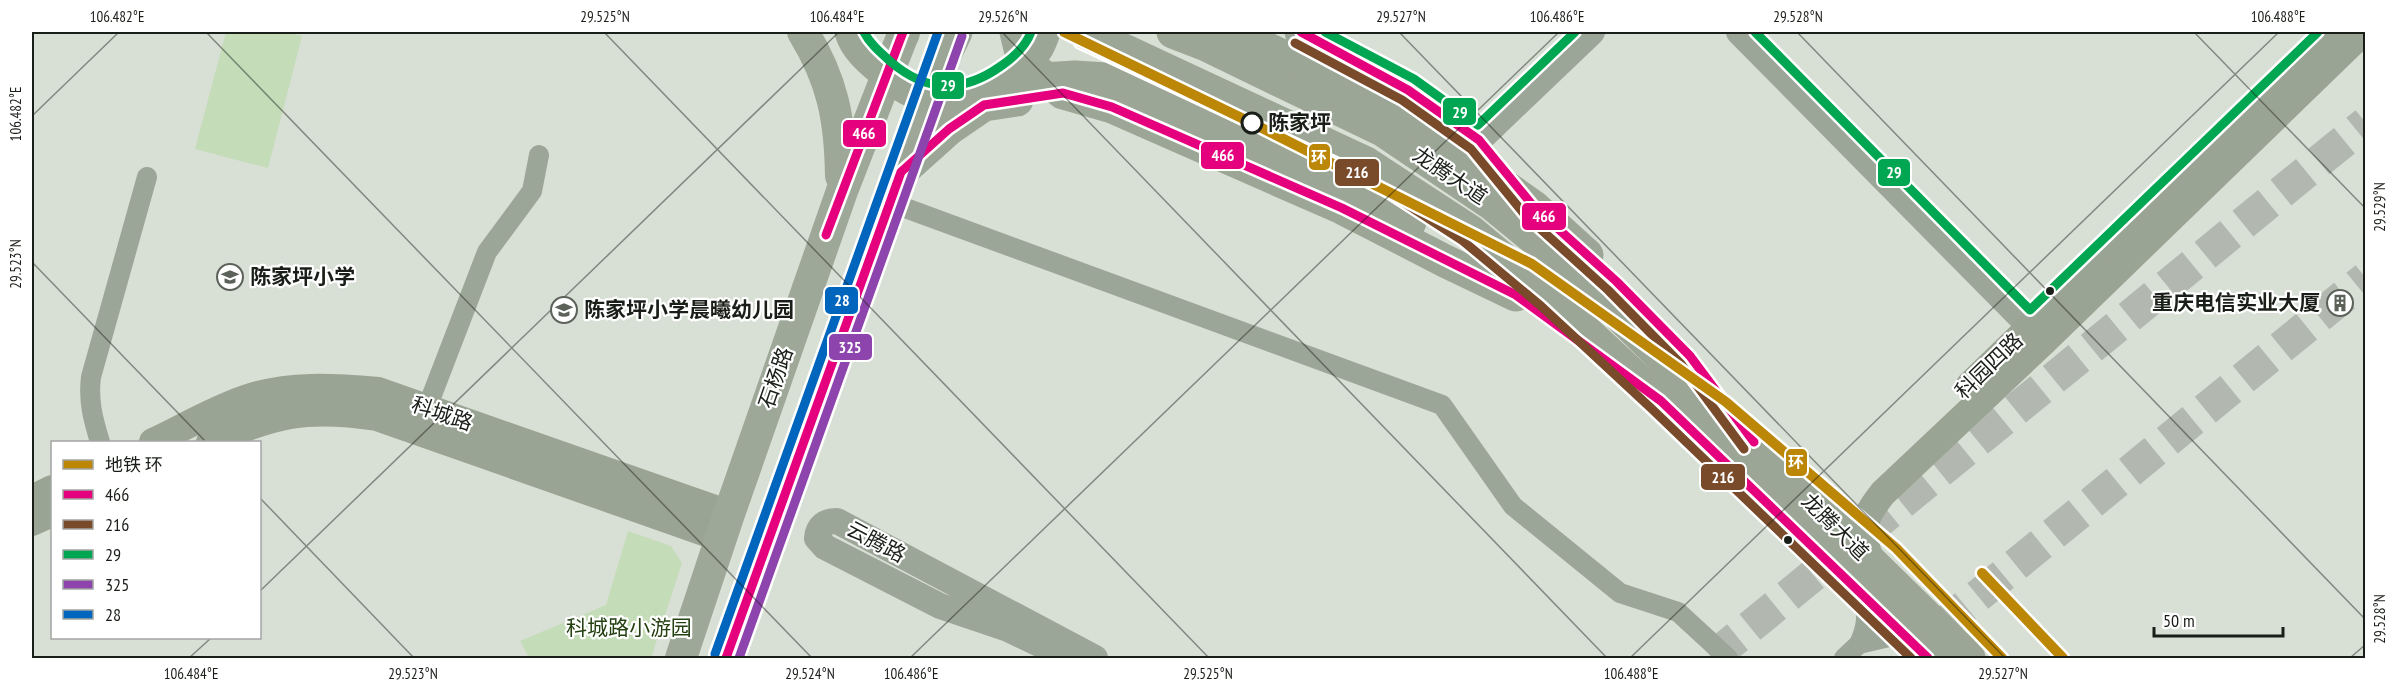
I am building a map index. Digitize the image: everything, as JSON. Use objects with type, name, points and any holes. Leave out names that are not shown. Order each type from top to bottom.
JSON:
[{"type":"highway","points":[[850,32],[854,42],[870,60],[898,84],[934,98],[970,95],[1042,79],[1075,77],[1121,80],[1353,187],[1410,222],[1516,294],[1661,401]]},
{"type":"highway","points":[[939,67],[956,32]]},
{"type":"highway","points":[[1016,32],[1022,53],[1032,67],[1063,93],[1112,107],[1342,208],[1445,261],[1516,294]]},
{"type":"highway","points":[[970,95],[1005,79],[1037,48],[1044,32]]},
{"type":"highway","name":"龙腾大道","points":[[1085,32],[1366,163],[1470,231],[1549,297],[1661,401],[1918,649]]},
{"type":"highway","name":"龙腾大道","points":[[1173,32],[1204,44],[1384,131],[1492,204],[1577,274],[1968,658]]},
{"type":"highway","points":[[1232,32],[1397,110],[1534,207],[1616,281],[1690,356],[1764,456]]},
{"type":"highway","points":[[1301,32],[1408,90],[1479,140],[1534,207]]},
{"type":"highway","points":[[901,172],[949,129],[984,105],[1063,93]]},
{"type":"main road","points":[[803,32],[817,54],[828,80],[835,106],[841,134],[842,191]]},
{"type":"main road","name":"石杨路","points":[[681,658],[842,191],[903,32]]},
{"type":"main road","points":[[726,658],[951,32]]},
{"type":"main road","name":"科园四路","points":[[1872,563],[1863,544],[1862,531],[1871,507],[1883,493],[1877,496],[1871,494],[1868,489],[1870,481],[2037,334],[2354,37]]},
{"type":"main road","name":"科城路","points":[[155,441],[245,399],[285,390],[329,387],[378,391],[427,408],[725,526]]},
{"type":"main road","name":"科城路","points":[[212,441],[254,423],[295,413],[337,411],[376,417],[725,526]]},
{"type":"main road","points":[[32,499],[51,490]]},
{"type":"main road","points":[[32,522],[51,513]]},
{"type":"street","points":[[1479,140],[1592,32]]},
{"type":"street","points":[[1739,32],[2037,334]]},
{"type":"street","points":[[427,408],[487,252],[532,191],[539,155]]},
{"type":"street","points":[[100,441],[90,409],[91,377],[147,177]]},
{"type":"street","points":[[889,202],[1442,405],[1514,506],[1620,593],[1678,612],[1728,658]]},
{"type":"street","name":"云腾路","points":[[1069,658],[1017,633],[940,606],[825,547],[817,538],[820,527],[825,523],[837,521],[1095,658]]},
{"type":"street","points":[[1844,658],[1859,644],[1866,627],[1867,613],[1863,594]]},
{"type":"street","points":[[1859,644],[1889,637],[1918,649]]},
{"type":"green space","points":[[226,32],[287,32],[302,36],[268,168],[195,149]]},
{"type":"green space","name":"科城路小游园","points":[[628,531],[671,546],[682,563],[651,658],[529,658],[520,641],[606,605]]},
{"type":"tunnel","points":[[1712,658],[2366,123]]},
{"type":"tunnel","points":[[1902,658],[2366,278]]},
{"type":"metro line","name":"环","points":[[1064,32],[1254,124],[1532,264],[1726,402],[1896,548],[2002,658]]},
{"type":"metro line","name":"环","points":[[1982,573],[2063,658]]},
{"type":"transit line","name":"29","points":[[864,32],[876,48],[905,72],[918,80],[945,86],[959,85],[987,75],[1019,51],[1031,32]]},
{"type":"transit line","name":"466","points":[[826,235],[903,32]]},
{"type":"transit line","name":"28","points":[[715,654],[938,32]]},
{"type":"transit line","name":"466","points":[[1301,32],[1408,90],[1479,140],[1534,207],[1616,281],[1690,356],[1754,442]]},
{"type":"transit line","name":"29","points":[[1325,32],[1414,79],[1478,125],[1575,32]]},
{"type":"transit line","name":"29","points":[[1755,32],[2030,310],[2318,32]]},
{"type":"transit line","name":"325","points":[[739,658],[962,36]]},
{"type":"transit line","name":"216","points":[[1080,43],[1360,174],[1463,241],[1541,306],[1653,410],[1911,658]]},
{"type":"transit line","name":"216","points":[[1295,43],[1402,100],[1471,149],[1525,215],[1608,290],[1681,364],[1744,449]]},
{"type":"transit line","name":"466","points":[[726,658],[901,172],[949,129],[984,105],[1063,93],[1112,107],[1342,208],[1516,295],[1661,401],[1928,658]]},
{"type":"place","name":"陈家坪","points":[[1252,123]]},
{"type":"place","name":"陈家坪小学","points":[[230,277]]},
{"type":"place","name":"重庆电信实业大厦","points":[[2340,303]]},
{"type":"place","name":"陈家坪小学晨曦幼儿园","points":[[564,310]]}]
